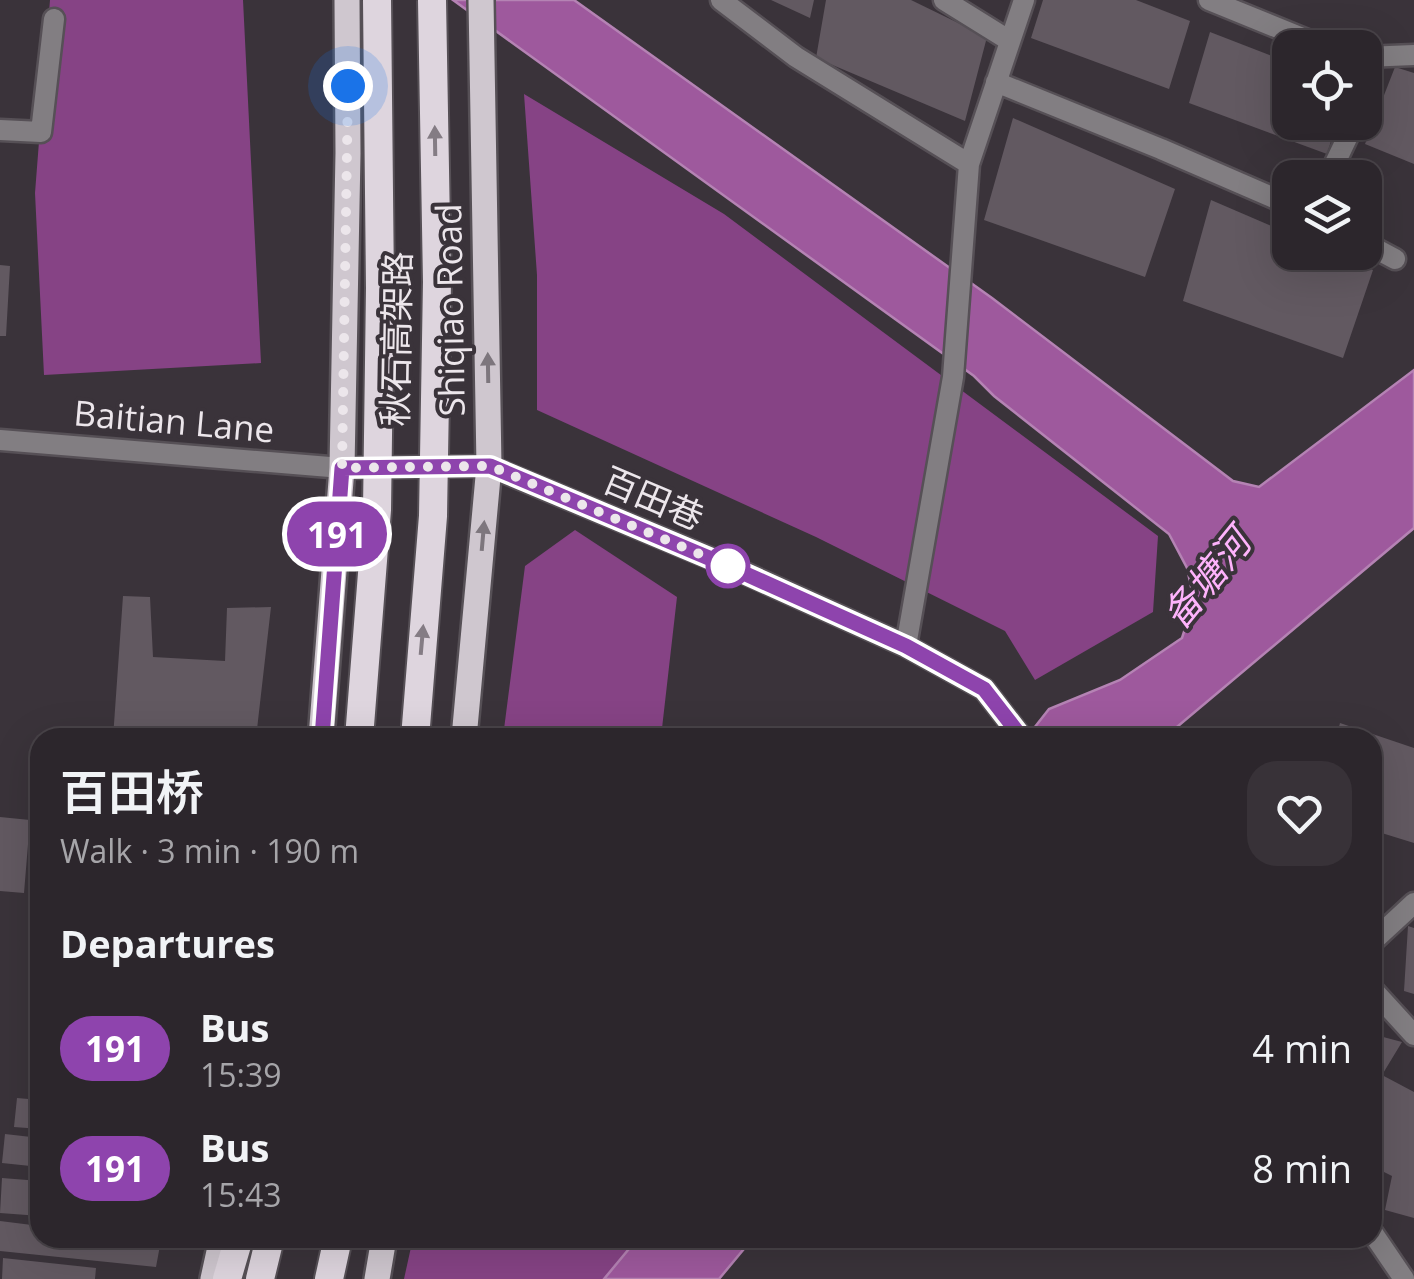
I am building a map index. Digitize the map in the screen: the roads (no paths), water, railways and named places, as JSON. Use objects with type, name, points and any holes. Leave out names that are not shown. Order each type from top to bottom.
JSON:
[{"type":"highway","name":"秋石高架路","points":[[360,728],[377,510],[377,0]]},
{"type":"highway","name":"秋石高架路","points":[[415,728],[433,496],[437,282],[432,0]]},
{"type":"highway","points":[[227,1279],[236,1248]]},
{"type":"highway","points":[[260,1279],[268,1248]]},
{"type":"highway","points":[[329,1279],[336,1248]]},
{"type":"main road","points":[[338,0],[347,52]]},
{"type":"main road","points":[[323,728],[342,468],[347,0]]},
{"type":"main road","name":"Shiqiao Road","points":[[465,728],[490,466],[481,0]]},
{"type":"main road","points":[[212,1279],[220,1248]]},
{"type":"main road","points":[[376,1279],[382,1248]]},
{"type":"street","points":[[722,0],[796,57],[969,164]]},
{"type":"street","points":[[944,0],[1010,41]]},
{"type":"street","points":[[906,646],[953,377],[969,164],[1024,0]]},
{"type":"street","points":[[1209,0],[1282,30]]},
{"type":"street","points":[[0,130],[41,132],[54,18]]},
{"type":"street","points":[[1382,56],[1414,55]]},
{"type":"street","points":[[996,82],[1272,197]]},
{"type":"street","points":[[1382,252],[1396,259]]},
{"type":"street","name":"Baitian Lane","points":[[0,440],[342,468]]},
{"type":"street","name":"百田巷","points":[[342,468],[490,466],[906,646],[984,689],[1014,728]]},
{"type":"street","points":[[1382,933],[1414,903]]},
{"type":"street","points":[[1382,999],[1414,1034]]},
{"type":"street","points":[[1382,1247],[1404,1279]]},
{"type":"water","name":"备塘河","points":[[453,0],[574,0],[992,298],[1233,481],[1259,487],[1414,370],[1414,528],[1176,728],[1034,728],[1049,709],[1120,680],[1182,638],[1194,601],[1187,568],[1169,534],[974,376]]},
{"type":"water","points":[[630,1248],[745,1248],[719,1279],[604,1279]]}]
